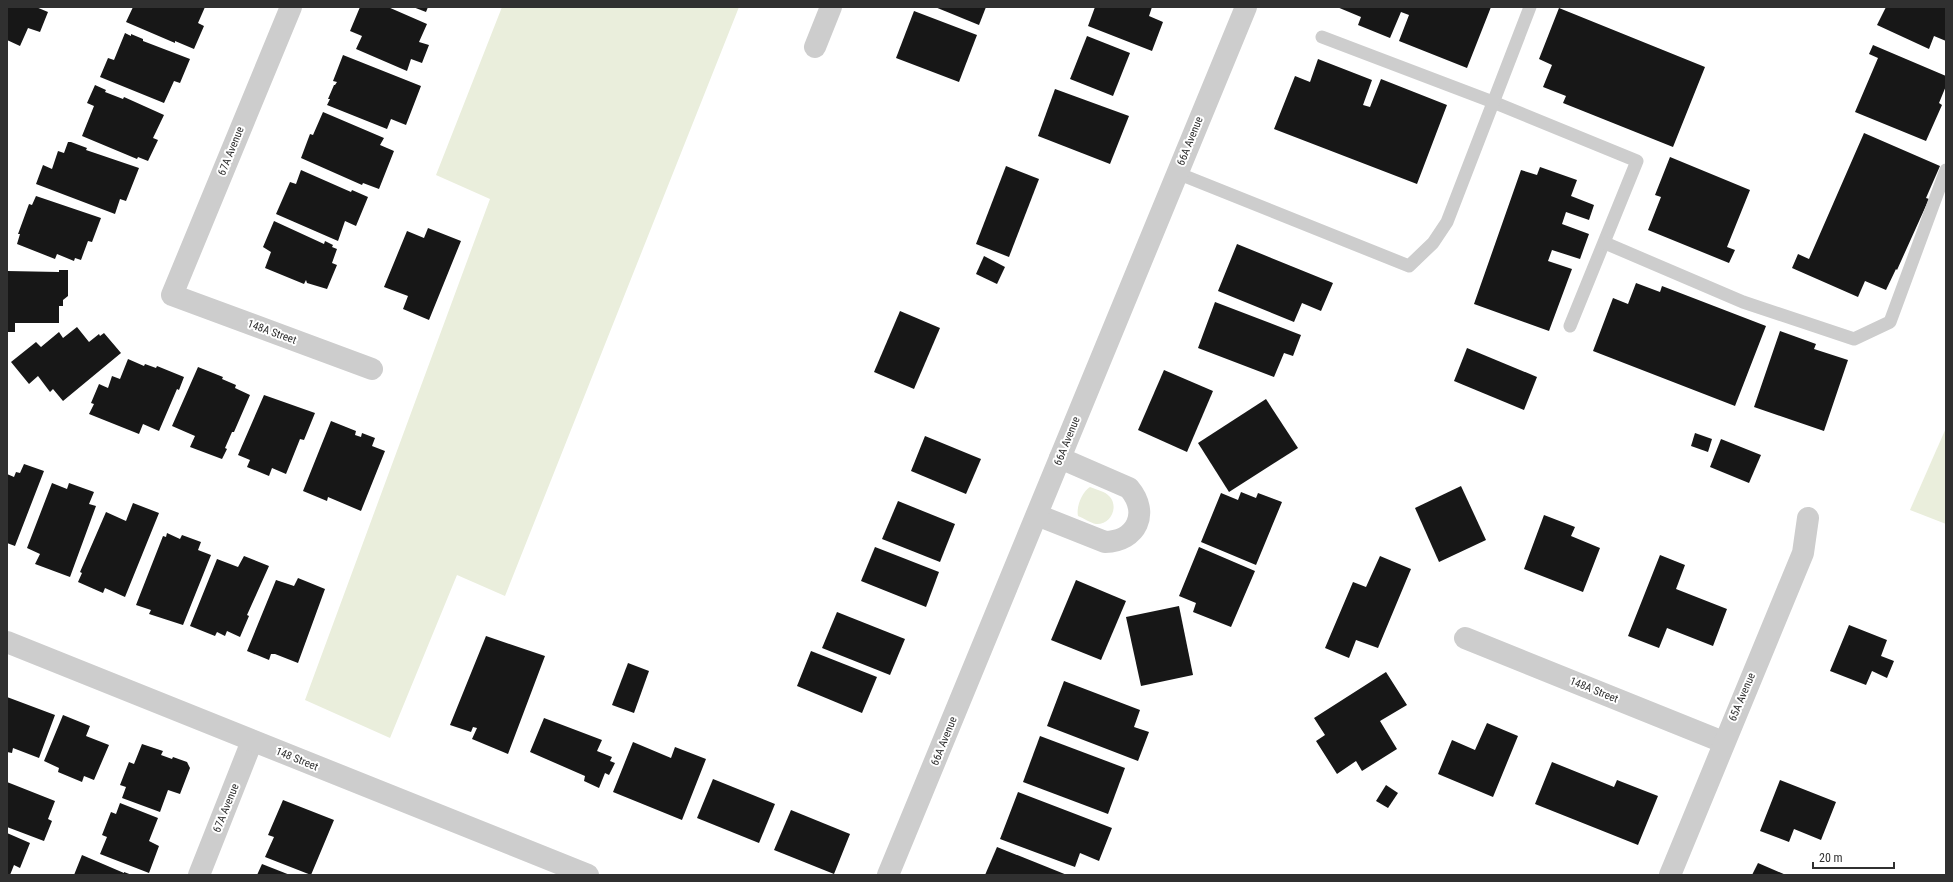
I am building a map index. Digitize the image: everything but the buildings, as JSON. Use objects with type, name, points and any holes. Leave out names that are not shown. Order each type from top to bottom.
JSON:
[{"type":"street","name":"67A Avenue","points":[[172,295],[291,7]]},
{"type":"street","points":[[815,47],[832,7]]},
{"type":"street","name":"66A Avenue","points":[[888,875],[1246,7]]},
{"type":"street","name":"148A Street","points":[[172,295],[372,369]]},
{"type":"street","points":[[1037,515],[1105,542],[1115,542],[1124,538],[1132,532],[1137,524],[1140,514],[1139,505],[1136,496],[1130,488],[1060,458]]},
{"type":"street","name":"65A Avenue","points":[[1670,875],[1723,742],[1803,553],[1808,518]]},
{"type":"street","name":"148A Street","points":[[1465,638],[1723,742]]},
{"type":"street","name":"148 Street","points":[[7,642],[588,875]]},
{"type":"street","name":"67A Avenue","points":[[199,875],[252,741]]},
{"type":"lane","points":[[1178,173],[1409,266],[1433,242],[1446,222],[1530,7]]},
{"type":"lane","points":[[1322,37],[1493,102],[1637,161],[1605,243],[1570,326]]},
{"type":"lane","points":[[1605,243],[1743,302],[1854,339],[1890,322],[1946,170]]},
{"type":"green space","points":[[502,7],[739,7],[505,596],[457,575],[390,738],[305,700],[490,199],[436,175]]},
{"type":"green space","points":[[1946,428],[1946,524],[1910,510]]},
{"type":"green space","points":[[1090,487],[1106,493],[1113,501],[1114,506],[1112,515],[1101,524],[1096,524],[1078,516],[1080,500],[1084,492]]}]
